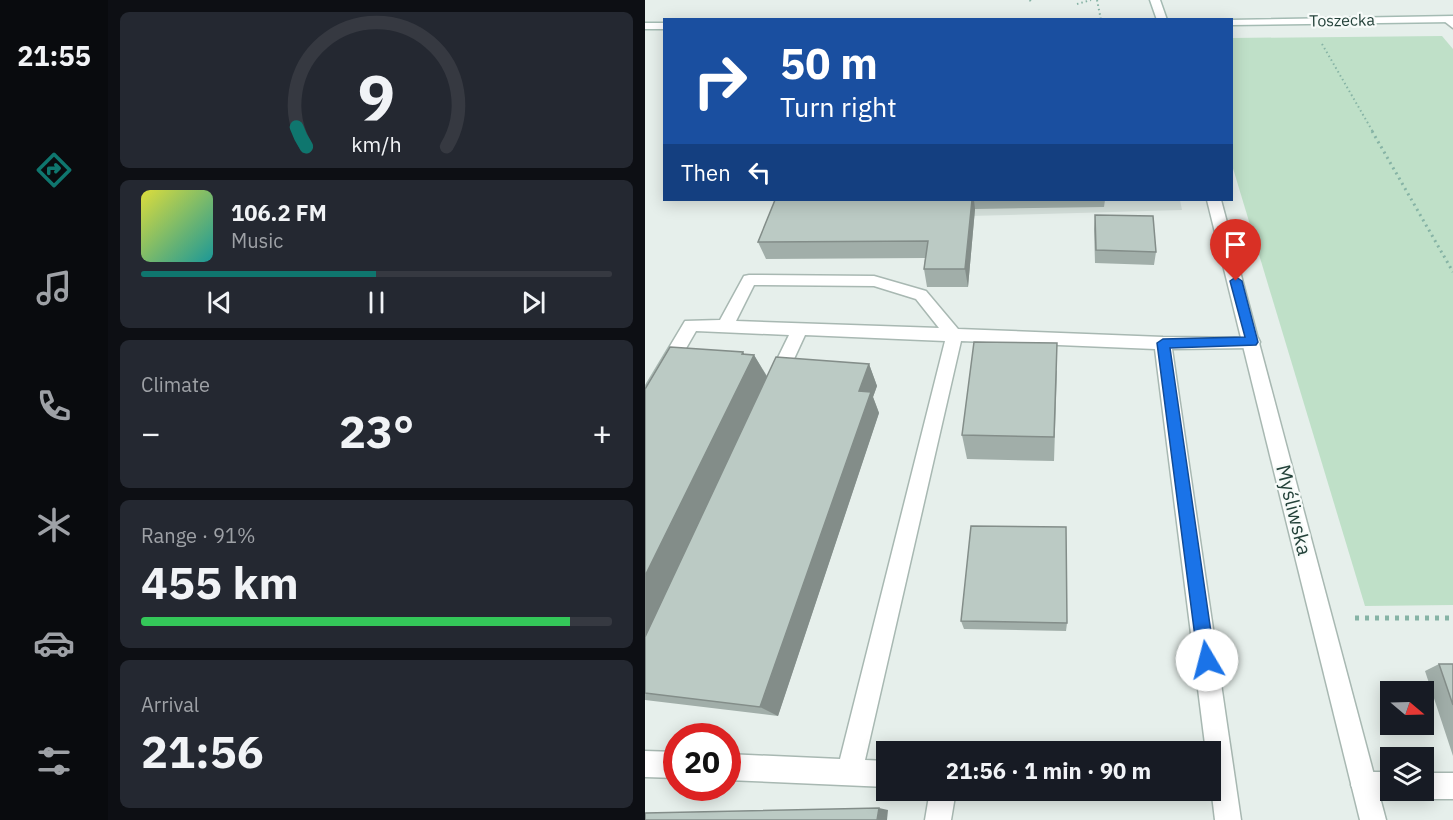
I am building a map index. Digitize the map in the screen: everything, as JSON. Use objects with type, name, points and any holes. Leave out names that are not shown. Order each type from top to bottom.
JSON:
[{"type":"street","points":[[1155,0],[1161,18]]},
{"type":"street","name":"Toszecka","points":[[1233,22],[1451,21]]},
{"type":"street","points":[[645,26],[663,26]]},
{"type":"street","name":"Myśliwska","points":[[1214,201],[1373,820]]},
{"type":"street","points":[[725,327],[749,280],[874,281],[921,296],[954,336]]},
{"type":"street","points":[[645,404],[691,325],[1163,343],[1252,342]]},
{"type":"street","points":[[770,394],[799,330]]},
{"type":"street","points":[[849,773],[954,336]]},
{"type":"street","points":[[1163,343],[1228,820]]},
{"type":"street","points":[[645,764],[663,765]]},
{"type":"street","points":[[741,768],[876,774]]},
{"type":"street","points":[[1364,785],[1380,785]]},
{"type":"street","points":[[1434,786],[1453,786]]},
{"type":"street","points":[[938,820],[941,801]]},
{"type":"path","points":[[1077,4],[1092,0]]},
{"type":"path","points":[[1097,0],[1101,18]]},
{"type":"path","points":[[1321,41],[1453,272]]},
{"type":"path","points":[[1322,618],[1453,618]]},
{"type":"shaded area","points":[[797,201],[1180,201],[1182,210],[970,216]]},
{"type":"green space","points":[[1442,36],[1453,49],[1453,605],[1365,606],[1233,168],[1233,38]]},
{"type":"building","points":[[775,201],[972,201],[965,269],[924,269],[928,241],[758,242]]},
{"type":"building","points":[[1095,215],[1153,216],[1156,252],[1096,250]]},
{"type":"building","points":[[974,342],[1057,343],[1054,437],[962,435]]},
{"type":"building","points":[[670,347],[743,352],[742,354],[754,355],[645,576],[645,389]]},
{"type":"building","points":[[776,357],[869,364],[859,391],[871,392],[760,707],[645,693],[645,637]]},
{"type":"building","points":[[971,526],[1066,527],[1067,623],[961,621]]},
{"type":"building","points":[[1439,664],[1453,664],[1453,705]]},
{"type":"building","points":[[879,808],[877,820],[645,820],[645,813]]},
{"type":"route","points":[[1207,660],[1163,343],[1252,342],[1236,281]]}]
